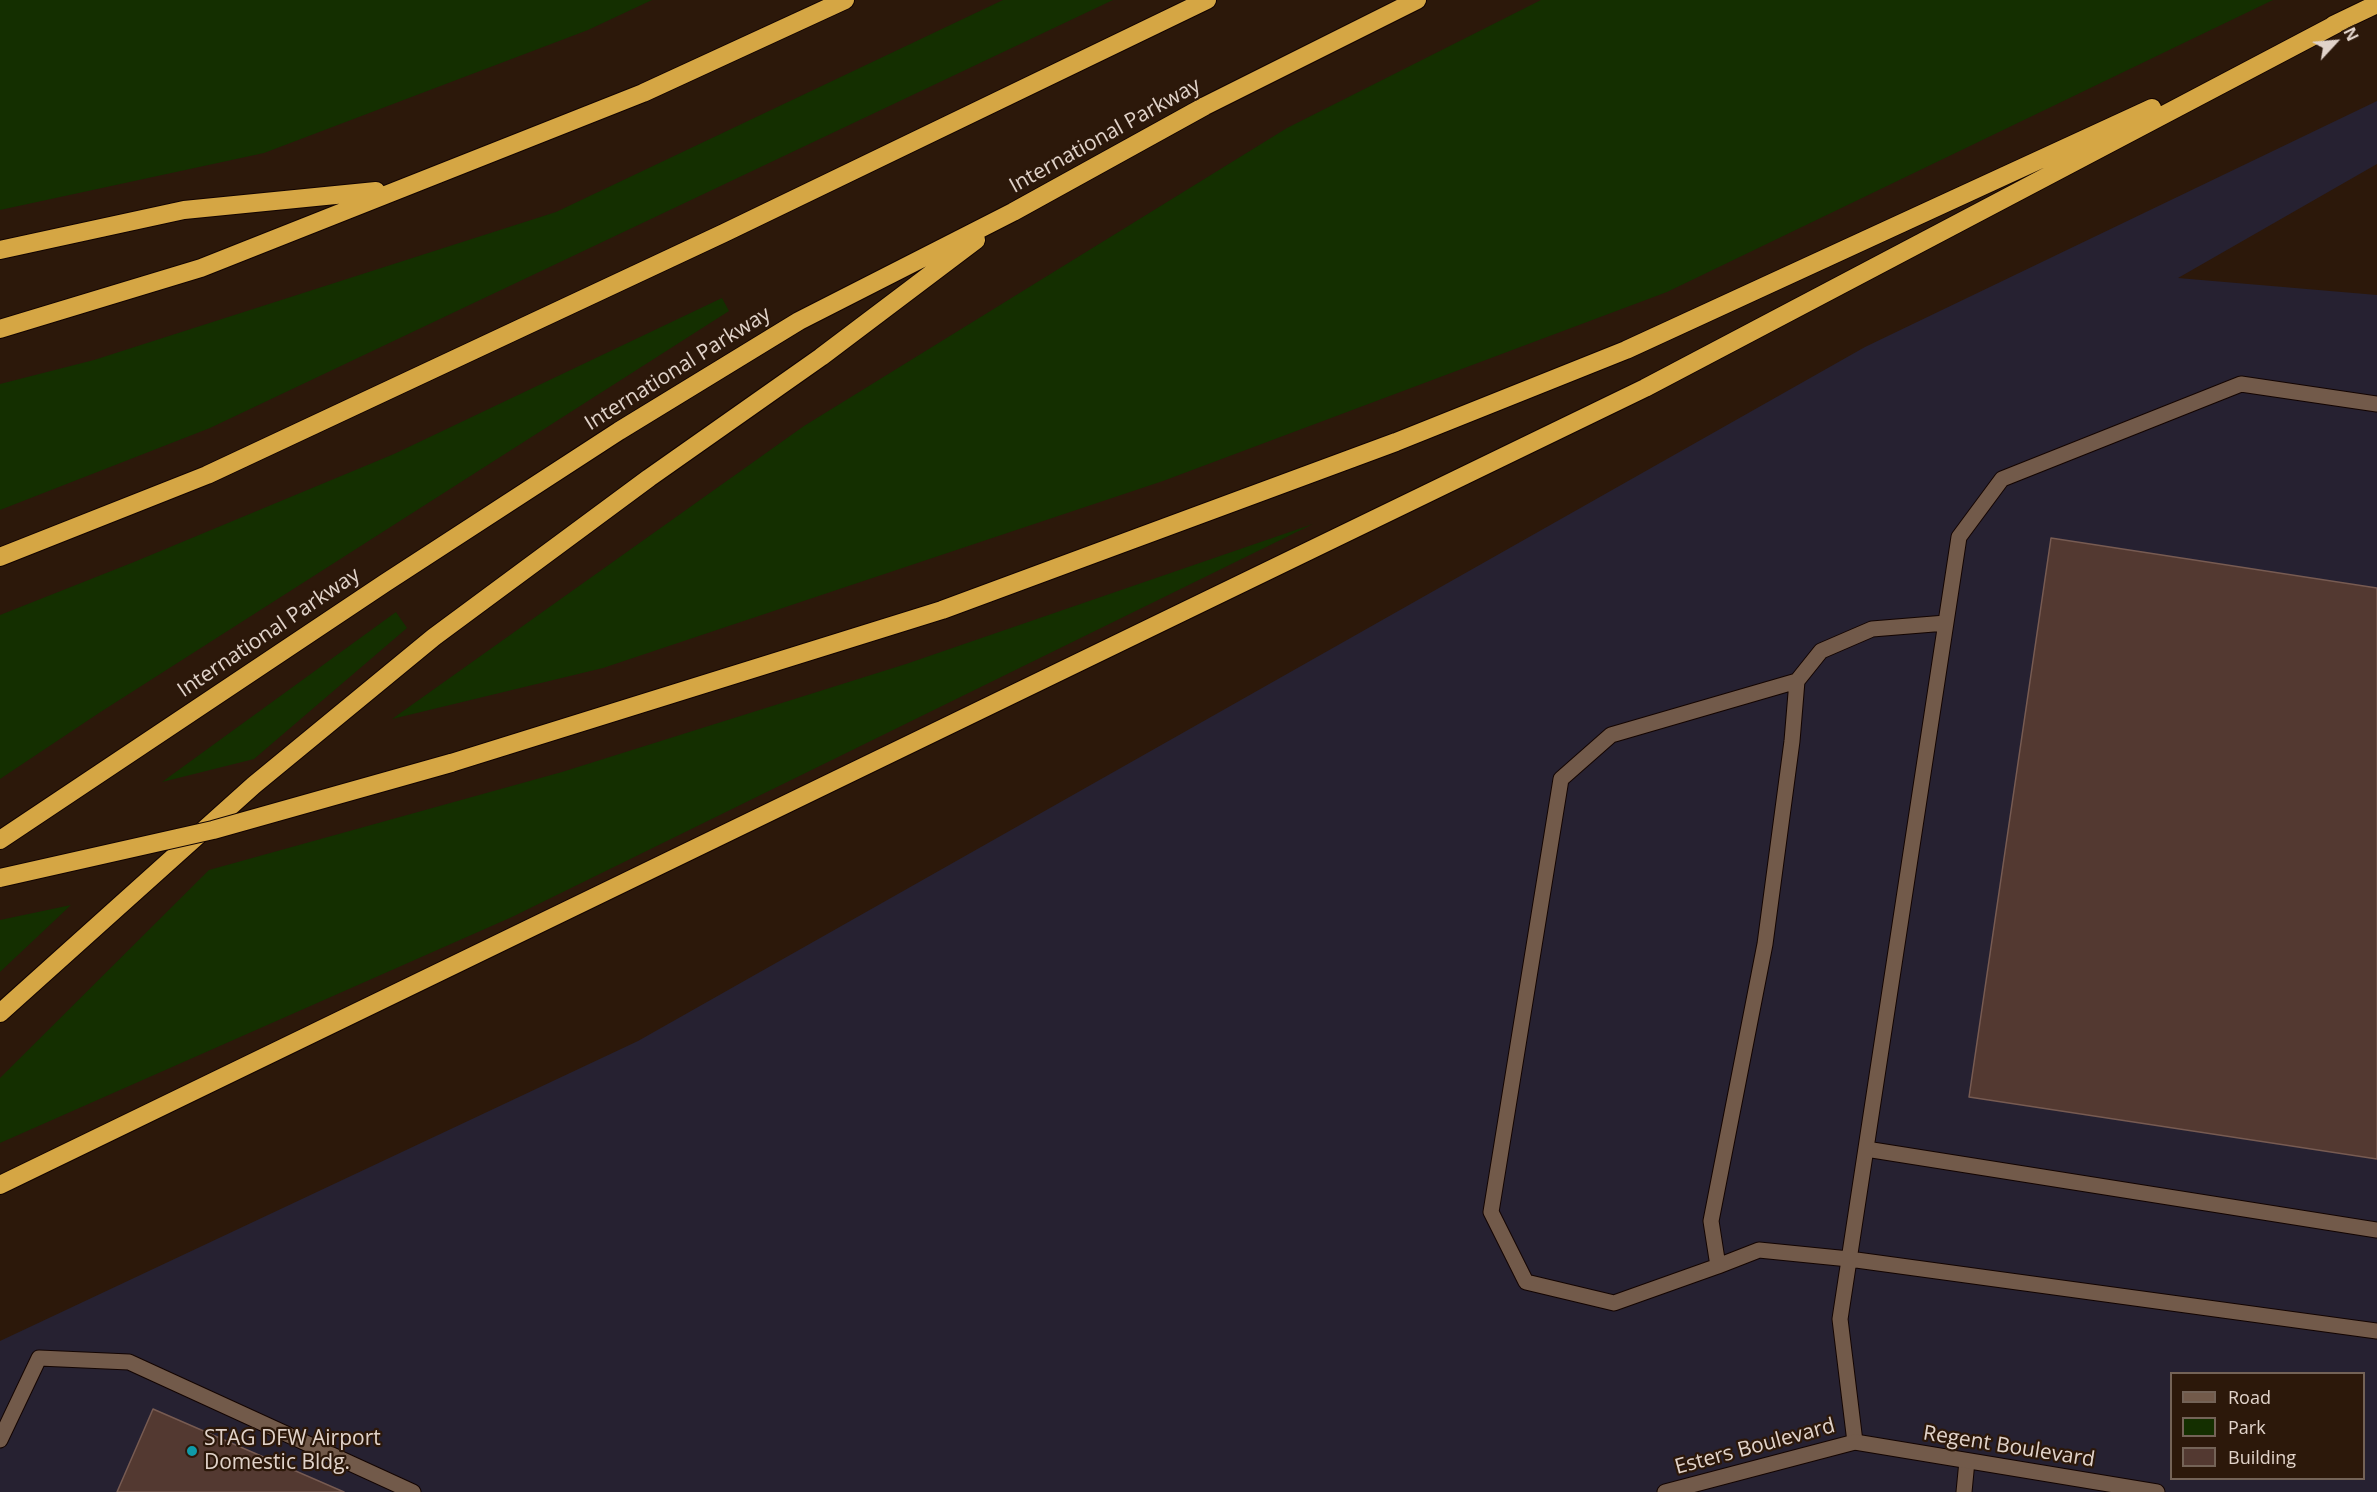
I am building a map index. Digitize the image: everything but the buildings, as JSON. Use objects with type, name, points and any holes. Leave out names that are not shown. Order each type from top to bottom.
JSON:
[{"type":"highway","points":[[0,329],[201,268],[643,93],[844,0]]},
{"type":"highway","points":[[0,557],[218,470],[724,233],[1207,0]]},
{"type":"highway","name":"International Parkway","points":[[0,840],[385,583],[619,431],[800,321],[1013,212],[1205,106],[1418,0]]},
{"type":"highway","points":[[0,878],[213,830],[451,764],[942,609],[1396,442],[1626,350],[2377,4]]},
{"type":"highway","points":[[0,1185],[1645,388],[2342,21]]},
{"type":"highway","points":[[0,250],[184,210],[399,189]]},
{"type":"highway","points":[[0,1013],[254,785],[434,637],[649,477],[821,357],[1013,212]]},
{"type":"street","points":[[1855,1443],[1840,1319],[1959,537],[2002,479],[2241,384],[2377,404]]},
{"type":"street","points":[[1718,1266],[1711,1221],[1765,944],[1792,741],[1797,681],[1821,651],[1872,629],[1946,623]]},
{"type":"street","points":[[1797,681],[1611,735],[1561,779],[1491,1212],[1526,1282],[1614,1303],[1759,1250],[1849,1259],[2377,1331]]},
{"type":"street","points":[[1866,1149],[2377,1230]]},
{"type":"street","points":[[0,1440],[39,1358],[129,1362],[414,1492]]},
{"type":"street","name":"Regent Boulevard","points":[[1855,1443],[2157,1492]]},
{"type":"street","name":"Esters Boulevard","points":[[1665,1492],[1855,1443]]},
{"type":"street","points":[[1964,1492],[1967,1461]]},
{"type":"shaded area","points":[[2377,101],[2377,164],[2178,278],[2377,295],[2377,1492],[0,1492],[0,1341],[638,1041],[1865,347]]},
{"type":"green space","points":[[0,0],[652,0],[588,30],[264,153],[0,210]]},
{"type":"green space","points":[[1003,0],[1113,0],[210,428],[0,510],[0,384],[94,360],[556,212]]},
{"type":"green space","points":[[1541,0],[2273,0],[1667,292],[1163,481],[603,668],[392,719],[804,426],[1287,128]]},
{"type":"green space","points":[[722,298],[729,311],[99,713],[0,779],[0,615],[394,454]]},
{"type":"green space","points":[[1313,524],[512,917],[0,1143],[0,1078],[209,870],[562,772],[906,664]]},
{"type":"green space","points":[[396,612],[407,628],[254,759],[162,782]]},
{"type":"green space","points":[[71,905],[0,972],[0,920]]},
{"type":"place","name":"STAG DFW Airport Domestic Bldg.","points":[[192,1451]]}]
